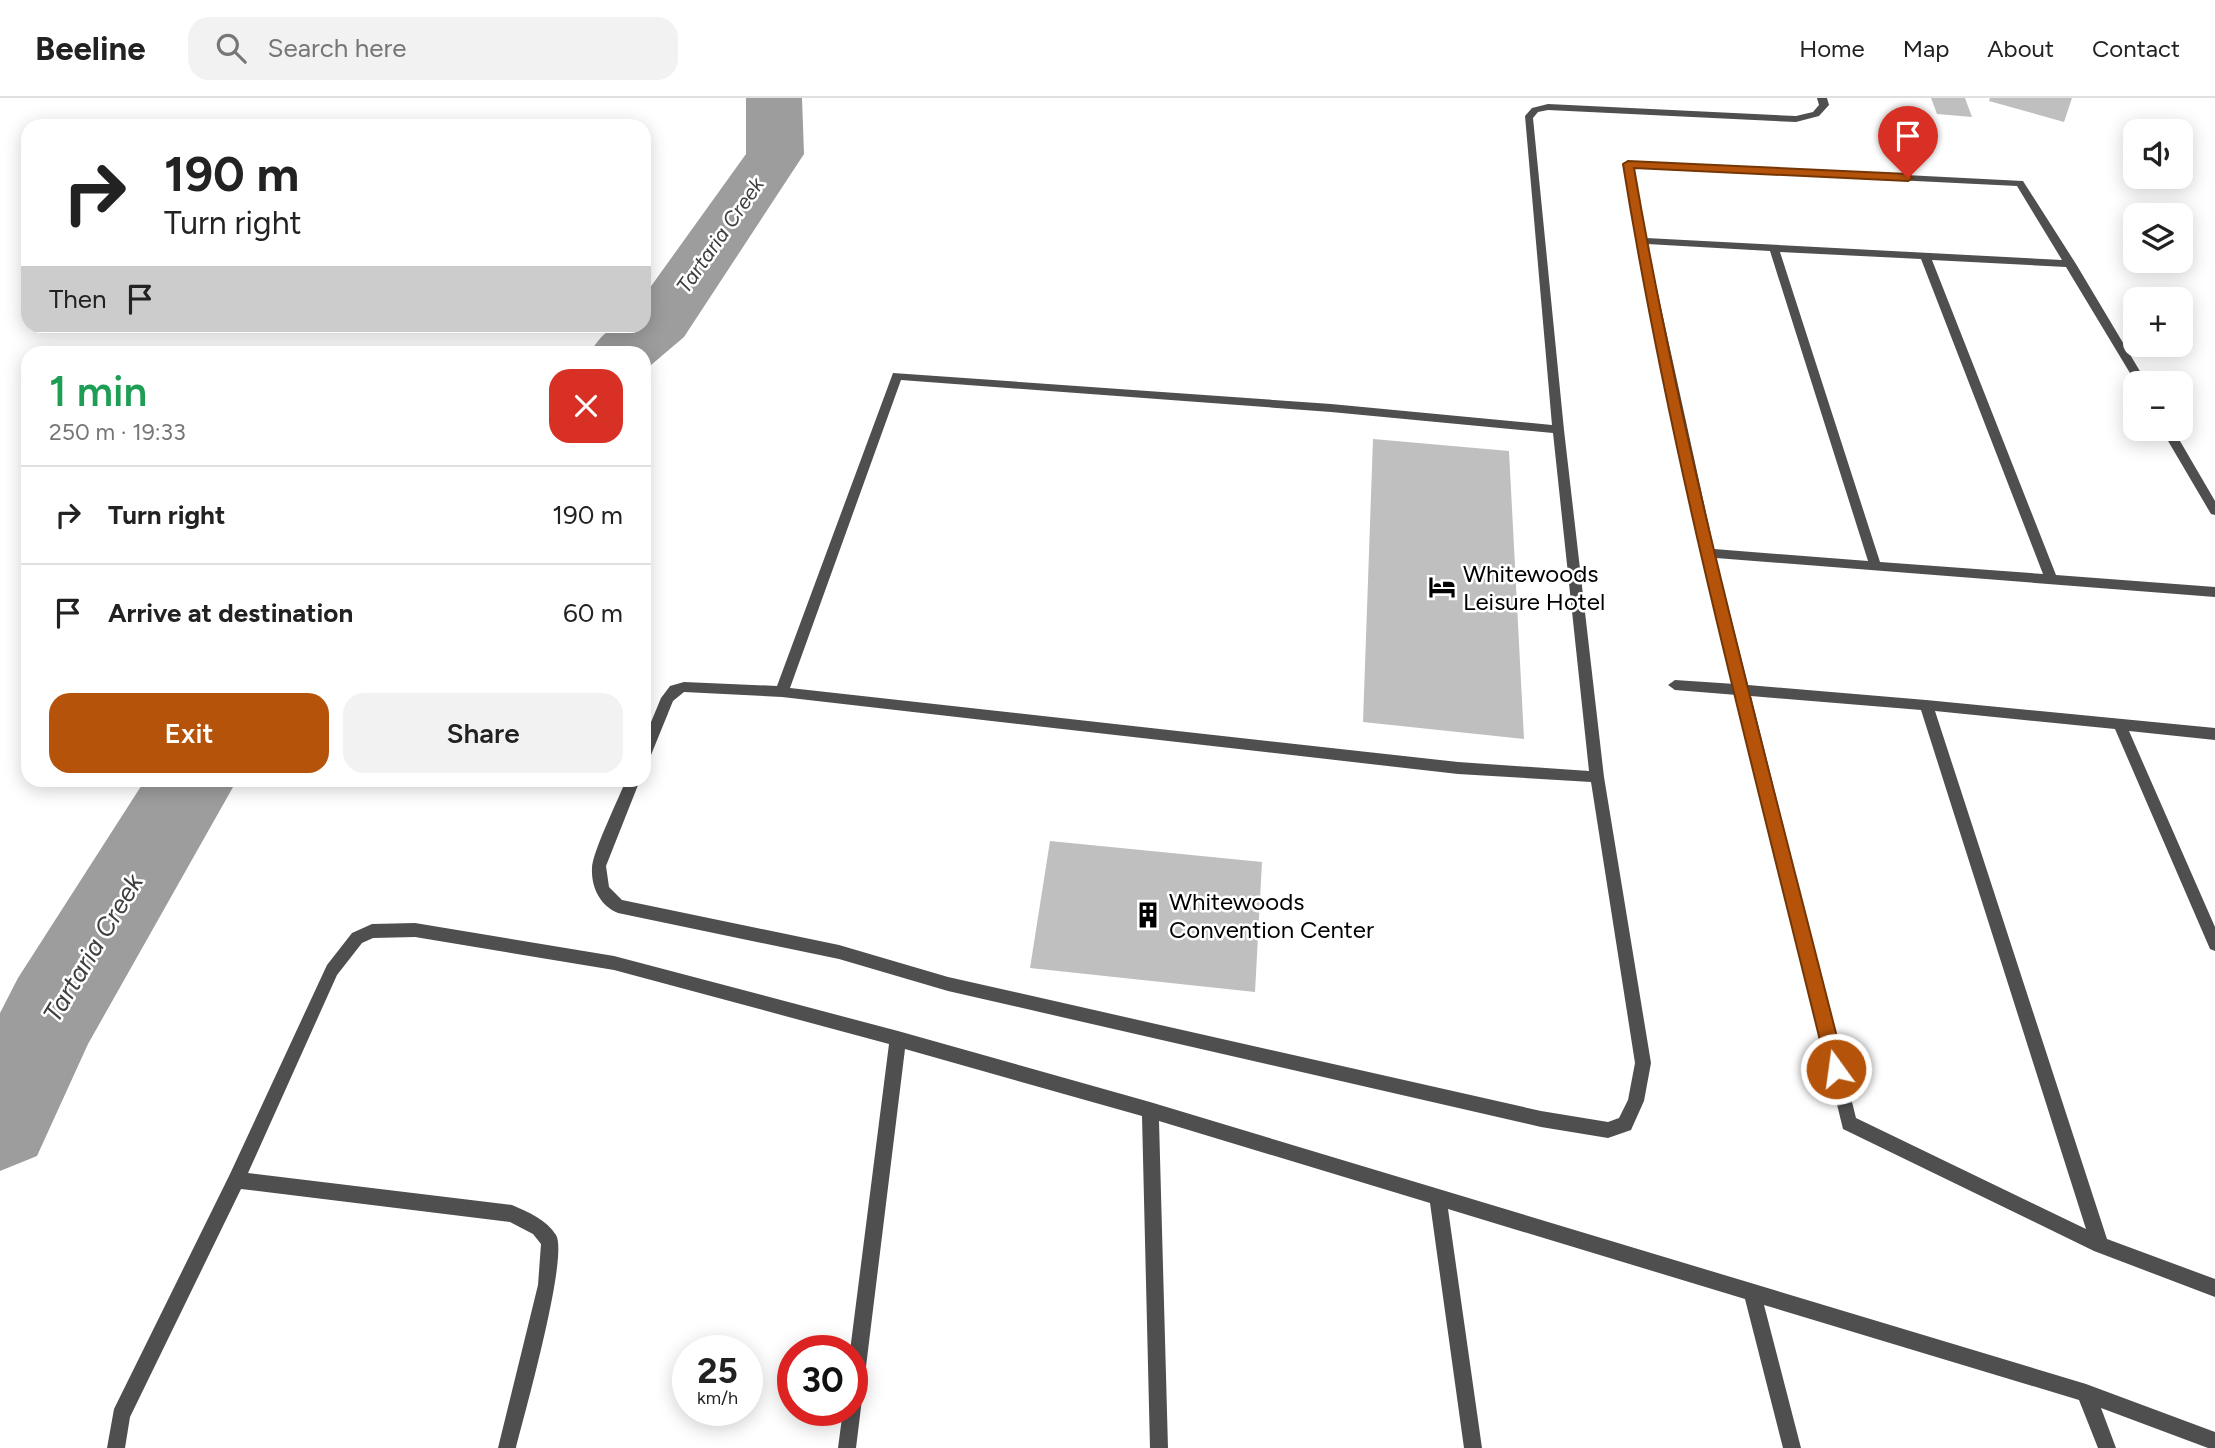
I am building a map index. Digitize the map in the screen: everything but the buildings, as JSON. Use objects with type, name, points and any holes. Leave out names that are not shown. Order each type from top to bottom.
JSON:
[{"type":"street","points":[[630,787],[599,866],[602,890],[618,906],[839,952],[948,984],[1541,1119],[1608,1130],[1625,1124],[1636,1101],[1643,1063],[1597,777],[1558,430],[1528,118],[1535,110],[1548,107],[1796,119],[1816,114],[1824,105],[1822,98]]},
{"type":"street","points":[[2134,371],[2020,183],[1628,164],[1641,241],[1709,553],[1849,1123],[2100,1245],[2215,1289]]},
{"type":"street","points":[[1641,241],[2071,264]]},
{"type":"street","points":[[1774,248],[1875,565]]},
{"type":"street","points":[[1925,256],[2051,579]]},
{"type":"street","points":[[782,692],[897,376],[1331,408],[1558,430]]},
{"type":"street","points":[[2174,441],[2215,511]]},
{"type":"street","points":[[1709,553],[2215,593]]},
{"type":"street","points":[[1675,685],[1926,705],[2215,734]]},
{"type":"street","points":[[651,738],[668,698],[684,687],[782,692],[1458,768],[1597,777]]},
{"type":"street","points":[[1926,705],[2100,1245]]},
{"type":"street","points":[[2119,724],[2215,944]]},
{"type":"street","points":[[116,1448],[121,1416],[236,1180],[332,970],[357,938],[372,931],[415,930],[614,963],[1150,1110],[2086,1393],[2215,1441]]},
{"type":"street","points":[[861,1335],[898,1039]]},
{"type":"street","points":[[1150,1110],[1159,1448]]},
{"type":"street","points":[[236,1180],[512,1214],[539,1228],[550,1241],[547,1285],[508,1448]]},
{"type":"street","points":[[1438,1197],[1473,1448]]},
{"type":"street","points":[[1752,1293],[1792,1448]]},
{"type":"street","points":[[2086,1393],[2107,1448]]},
{"type":"street","points":[[847,1448],[850,1426]]},
{"type":"waterway","name":"Tartaria Creek","points":[[651,330],[660,322],[775,154],[774,98]]},
{"type":"waterway","name":"Tartaria Creek","points":[[632,346],[647,333]]},
{"type":"waterway","name":"Tartaria Creek","points":[[0,1120],[53,1011],[189,787]]},
{"type":"place","name":"Whitewoods Leisure Hotel","points":[[1442,587]]},
{"type":"place","name":"Whitewoods Convention Center","points":[[1148,915]]},
{"type":"route","points":[[1836,1069],[1709,553],[1641,241],[1628,164],[1908,178]]}]
